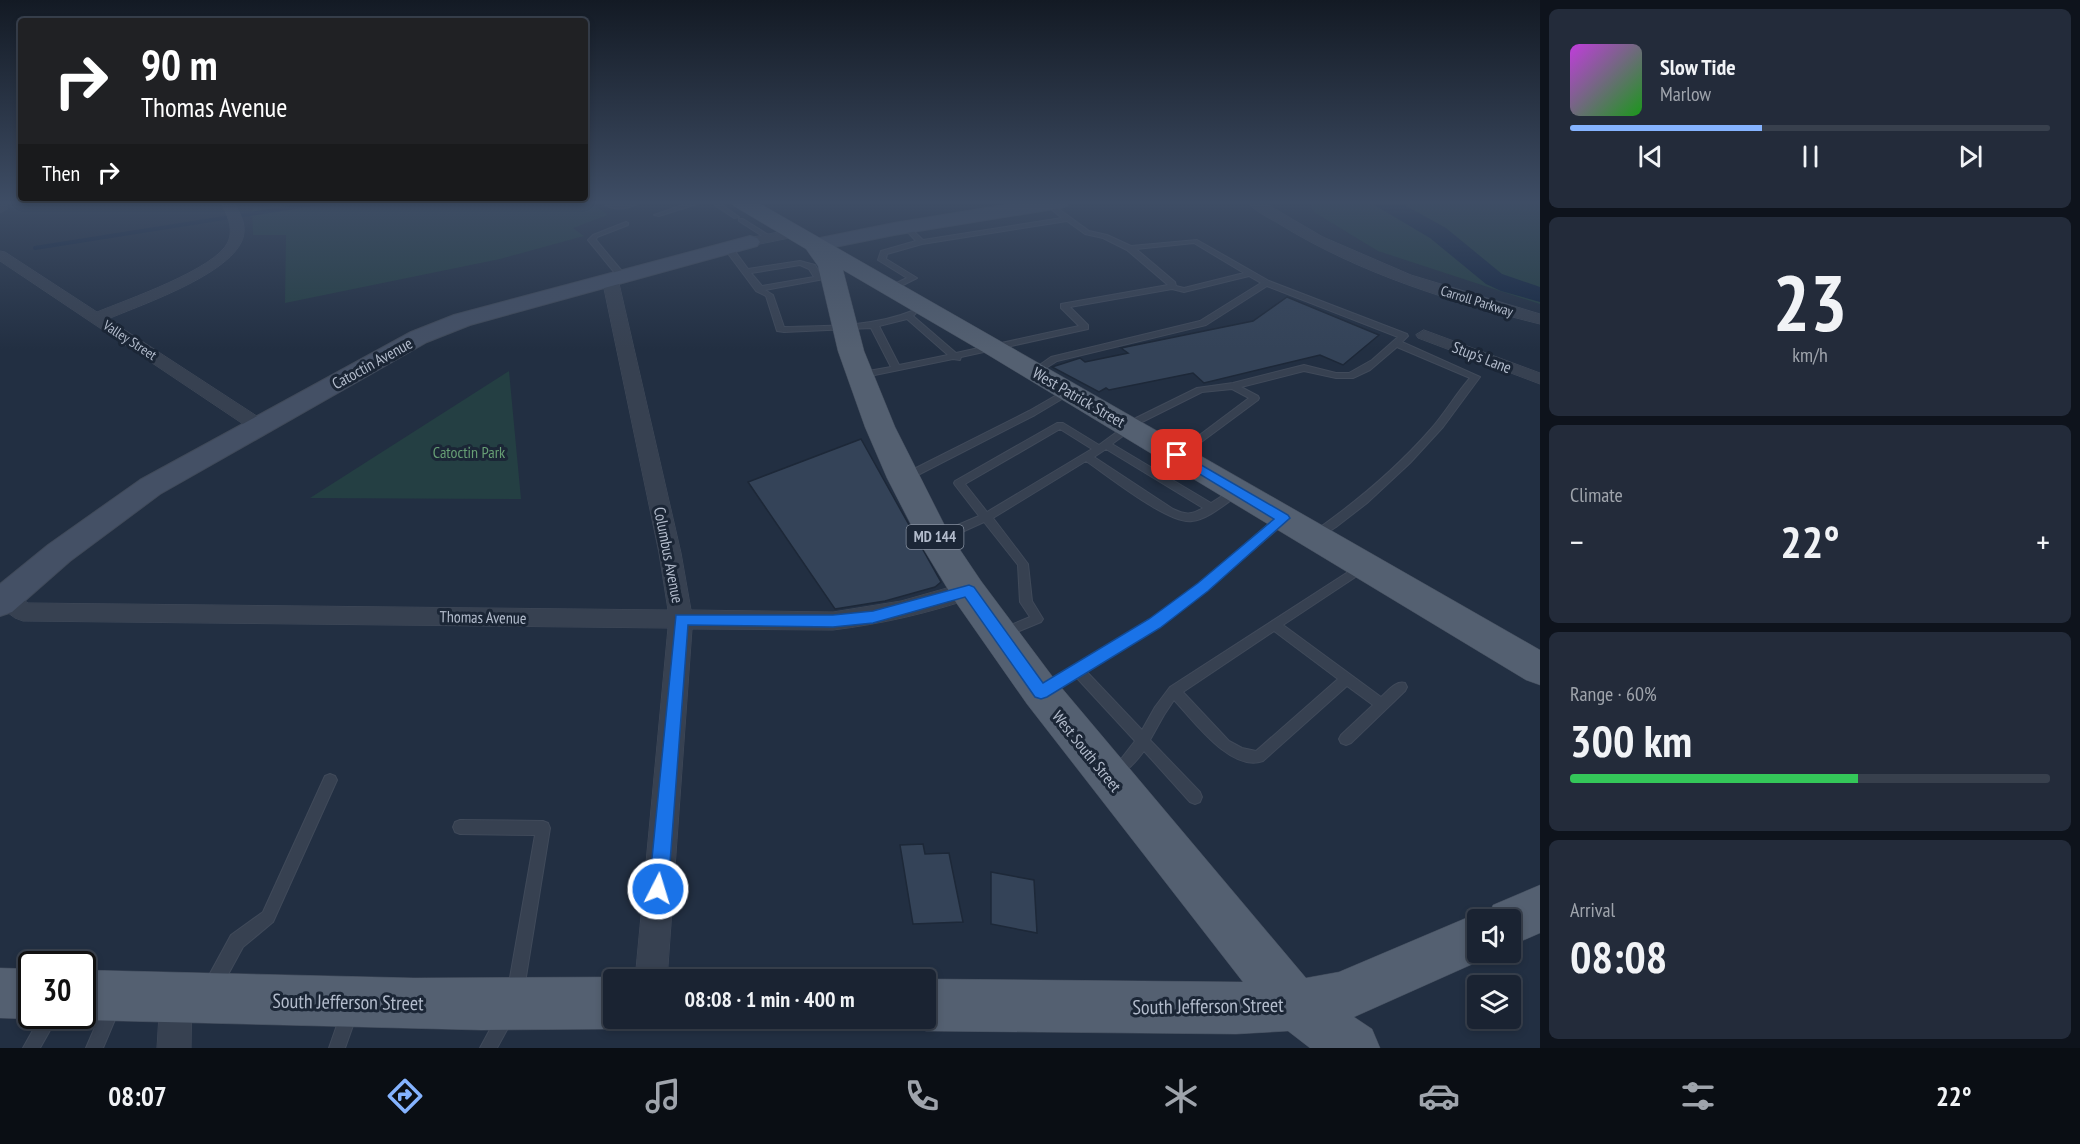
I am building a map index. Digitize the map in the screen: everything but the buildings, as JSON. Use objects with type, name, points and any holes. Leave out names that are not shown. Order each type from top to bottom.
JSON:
[{"type":"main road","name":"West South Street","points":[[816,251],[830,266],[825,277],[854,325],[860,375],[903,478],[935,539],[969,591],[1041,692],[1107,776],[1296,1005],[1353,1048]]},
{"type":"main road","name":"West Patrick Street","points":[[824,251],[906,301],[994,347],[1069,391],[1111,440],[1177,455],[1540,669]]},
{"type":"main road","points":[[854,325],[852,305],[861,298],[881,294],[906,301]]},
{"type":"main road","points":[[1521,917],[1540,909]]},
{"type":"main road","name":"South Jefferson Street","points":[[936,1005],[1236,1008],[1296,1005],[1340,997],[1467,942]]},
{"type":"main road","points":[[0,993],[18,994]]},
{"type":"main road","name":"South Jefferson Street","points":[[100,996],[191,998],[345,1025],[514,1005],[603,1003]]},
{"type":"street","points":[[97,318],[202,272],[216,264],[229,251]]},
{"type":"street","name":"Catoctin Avenue","points":[[2,599],[127,502],[433,330],[616,277],[681,251]]},
{"type":"street","name":"Carroll Parkway","points":[[1343,251],[1426,285],[1540,320]]},
{"type":"street","name":"Valley Street","points":[[0,255],[260,426]]},
{"type":"street","points":[[0,274],[17,267]]},
{"type":"street","name":"Columbus Avenue","points":[[616,277],[681,619],[652,969]]},
{"type":"street","name":"Stup's Lane","points":[[1424,336],[1540,380]]},
{"type":"street","name":"Thomas Avenue","points":[[2,599],[22,612],[833,621],[873,617],[969,591]]},
{"type":"street","points":[[174,1048],[191,998]]},
{"type":"lane","points":[[599,251],[616,277]]},
{"type":"lane","points":[[745,251],[746,272],[759,289],[772,300],[780,329],[854,325],[896,368]]},
{"type":"lane","points":[[891,251],[884,253],[882,260],[913,278],[906,301],[957,358]]},
{"type":"lane","points":[[1133,251],[1172,284],[1172,287]]},
{"type":"lane","points":[[935,539],[985,518],[1111,440],[1200,390],[1233,387],[1304,368],[1341,376],[1356,375],[1404,336],[1266,283],[1211,251]]},
{"type":"lane","points":[[746,272],[800,263],[813,267],[825,277]]},
{"type":"lane","points":[[860,375],[957,358],[994,347],[1085,327],[1064,306],[1172,287],[1184,290],[1249,274]]},
{"type":"lane","points":[[759,289],[825,277]]},
{"type":"lane","points":[[1035,371],[1054,359],[1203,323],[1266,283]]},
{"type":"lane","points":[[1316,536],[1342,518],[1395,470],[1435,430],[1461,392],[1476,377],[1396,343]]},
{"type":"lane","points":[[1177,455],[1255,398],[1233,387]]},
{"type":"lane","points":[[903,478],[1032,413],[1069,391]]},
{"type":"lane","points":[[999,634],[1037,619],[1026,602],[1023,564],[959,483],[1060,424],[1111,440],[1211,508]]},
{"type":"lane","points":[[1086,456],[1183,519],[1195,518],[1237,491]]},
{"type":"lane","points":[[1041,692],[1162,617],[1203,587],[1283,518]]},
{"type":"lane","points":[[1107,776],[1128,763],[1144,742],[1165,700],[1174,691],[1364,566]]},
{"type":"lane","points":[[1275,625],[1382,705]]},
{"type":"lane","points":[[1077,670],[1195,797]]},
{"type":"lane","points":[[1174,691],[1224,745],[1240,754],[1258,757],[1347,679]]},
{"type":"lane","points":[[1346,739],[1401,687]]},
{"type":"lane","points":[[191,998],[237,941],[268,916],[330,780]]},
{"type":"lane","points":[[460,827],[543,828],[514,1005],[488,1048]]},
{"type":"lane","points":[[94,1048],[100,996]]},
{"type":"lane","points":[[31,1048],[42,1029]]},
{"type":"green space","points":[[286,251],[530,251],[500,259],[285,303]]},
{"type":"green space","points":[[1378,251],[1540,251],[1540,304]]},
{"type":"green space","name":"Catoctin Park","points":[[509,371],[521,499],[310,498]]},
{"type":"waterway","points":[[1460,251],[1494,279],[1540,295]]},
{"type":"route","points":[[658,889],[681,619],[833,621],[873,617],[969,591],[1041,692],[1154,623],[1203,587],[1283,518],[1177,455]]}]
